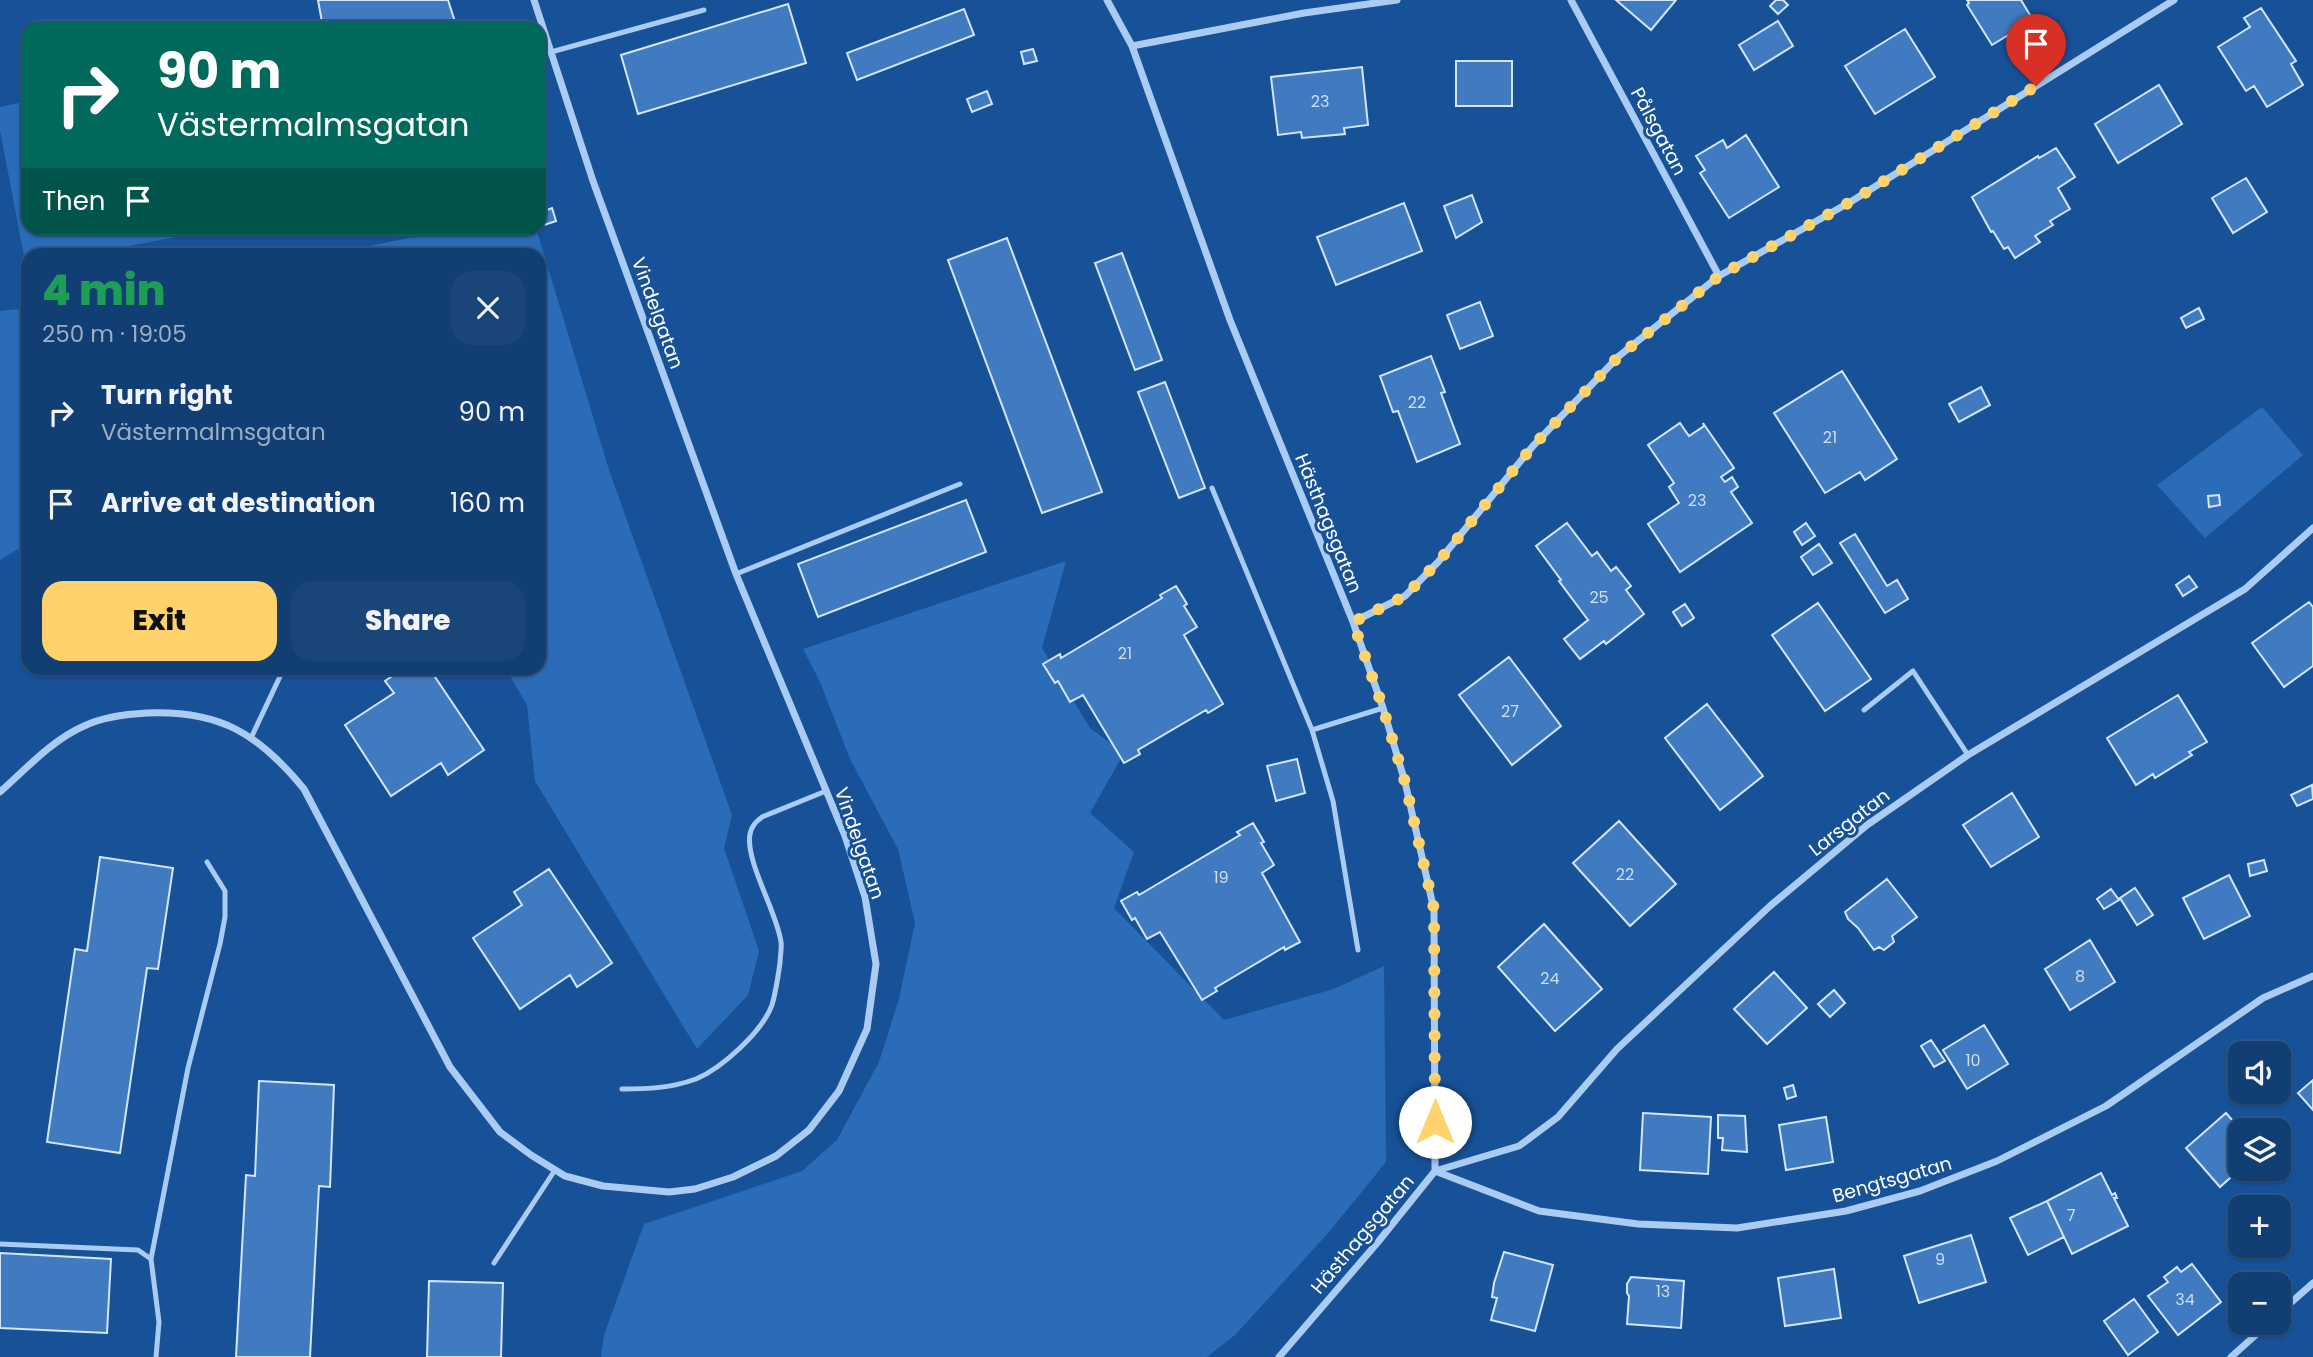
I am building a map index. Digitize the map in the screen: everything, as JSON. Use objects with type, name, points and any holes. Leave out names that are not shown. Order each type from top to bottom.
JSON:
[{"type":"street","name":"Vindelgatan","points":[[534,0],[541,21]]},
{"type":"street","name":"Hästhagsgatan","points":[[1107,0],[1132,46],[1230,320],[1353,622],[1405,782],[1434,909],[1434,1171],[1378,1242],[1279,1357]]},
{"type":"street","points":[[1132,46],[1304,13],[1397,0]]},
{"type":"street","name":"Pålsgatan","points":[[1571,0],[1719,276]]},
{"type":"street","points":[[1353,622],[1405,596],[1439,561],[1533,446],[1619,356],[1719,276],[1864,194],[2174,0]]},
{"type":"street","name":"Vindelgatan","points":[[0,792],[45,751],[84,726],[128,714],[170,712],[219,721],[251,738],[281,761],[303,789],[450,1067],[500,1132],[565,1176],[618,1188],[669,1192],[695,1189],[733,1178],[776,1156],[809,1130],[839,1091],[867,1029],[876,964],[865,897],[845,836],[736,574],[593,181],[546,37]]},
{"type":"street","name":"Larsgatan","points":[[1434,1171],[1519,1146],[1558,1117],[1617,1049],[1770,906],[1867,825],[1968,755],[2245,589],[2313,528]]},
{"type":"street","name":"Bengtsgatan","points":[[1434,1171],[1539,1211],[1639,1224],[1737,1228],[1846,1212],[1920,1191],[1997,1161],[2106,1106],[2263,998],[2313,976]]},
{"type":"street","points":[[2291,1302],[2313,1283]]},
{"type":"street","points":[[2231,1357],[2256,1335]]},
{"type":"lane","points":[[551,52],[704,10]]},
{"type":"lane","points":[[736,574],[960,484]]},
{"type":"lane","points":[[1212,488],[1312,730],[1333,801],[1359,950]]},
{"type":"lane","points":[[1864,710],[1913,671],[1968,755]]},
{"type":"lane","points":[[251,738],[281,675]]},
{"type":"lane","points":[[1312,730],[1383,708]]},
{"type":"lane","points":[[622,1089],[661,1089],[697,1078],[723,1063],[749,1039],[771,1007],[779,973],[781,943],[773,912],[754,862],[749,836],[754,824],[762,817],[826,791]]},
{"type":"lane","points":[[156,1357],[159,1322],[151,1259],[188,1068],[225,917],[225,891],[207,862]]},
{"type":"lane","points":[[494,1263],[555,1170]]},
{"type":"lane","points":[[0,1244],[138,1250],[151,1259]]},
{"type":"shaded area","points":[[21,102],[21,235],[186,235],[119,248],[22,248],[0,130],[0,107]]},
{"type":"shaded area","points":[[443,235],[538,235],[542,248],[359,248],[409,238]]},
{"type":"shaded area","points":[[546,261],[609,470],[732,815],[724,848],[759,951],[748,995],[697,1049],[535,781],[527,705],[510,675],[546,675]]},
{"type":"shaded area","points":[[21,309],[21,547],[0,560],[0,311]]},
{"type":"shaded area","points":[[2262,407],[2303,455],[2205,538],[2157,485]]},
{"type":"shaded area","points":[[1066,561],[1042,648],[1090,728],[1124,753],[1090,813],[1134,852],[1114,908],[1224,1020],[1334,989],[1384,966],[1386,1162],[1329,1232],[1235,1335],[1207,1357],[601,1357],[604,1335],[644,1224],[802,1171],[837,1140],[879,1062],[899,999],[915,923],[898,849],[850,759],[820,682],[803,649]]},
{"type":"building","points":[[318,0],[448,0],[455,21],[322,21]]},
{"type":"building","points":[[1616,0],[1676,0],[1651,30]]},
{"type":"building","points":[[1776,0],[1783,0],[1788,5],[1778,14],[1770,6]]},
{"type":"building","points":[[1967,0],[2021,0],[2033,20],[1992,45],[1967,5]]},
{"type":"building","points":[[788,4],[806,63],[638,114],[621,55]]},
{"type":"building","points":[[2261,8],[2296,61],[2291,64],[2303,85],[2267,107],[2254,86],[2246,91],[2218,47],[2250,27],[2244,18]]},
{"type":"building","points":[[964,9],[974,35],[857,80],[847,53]]},
{"type":"building","points":[[1778,21],[1793,46],[1754,70],[1739,45]]},
{"type":"building","points":[[1905,29],[1935,77],[1875,114],[1845,66]]},
{"type":"building","points":[[1033,49],[1037,61],[1024,64],[1021,52]]},
{"type":"building","points":[[1456,61],[1512,61],[1512,106],[1456,106]]},
{"type":"building","points":[[1362,67],[1368,125],[1344,128],[1345,134],[1302,138],[1301,132],[1278,135],[1271,77]]},
{"type":"building","points":[[2159,85],[2182,124],[2118,163],[2095,124]]},
{"type":"building","points":[[987,91],[992,104],[972,112],[967,99]]},
{"type":"building","points":[[1746,135],[1779,187],[1729,218],[1700,173],[1705,170],[1696,156],[1723,140],[1727,148]]},
{"type":"building","points":[[2056,148],[2075,177],[2058,188],[2070,209],[2050,221],[2053,225],[2035,236],[2040,242],[2015,258],[2008,247],[2004,249],[1993,231],[1991,232],[1972,197],[2038,156],[2039,158]]},
{"type":"building","points":[[2246,178],[2267,212],[2233,233],[2212,198]]},
{"type":"building","points":[[1472,195],[1482,222],[1456,238],[1444,206]]},
{"type":"building","points":[[1404,203],[1422,251],[1336,285],[1317,237]]},
{"type":"building","points":[[552,208],[556,221],[546,224],[546,210]]},
{"type":"building","points":[[1007,238],[1102,492],[1042,513],[948,260]]},
{"type":"building","points":[[1122,253],[1162,360],[1135,370],[1095,263]]},
{"type":"building","points":[[1480,302],[1493,336],[1460,349],[1447,315]]},
{"type":"building","points":[[2199,308],[2204,319],[2186,328],[2181,318]]},
{"type":"building","points":[[1431,356],[1460,444],[1417,462],[1398,411],[1393,412],[1380,376]]},
{"type":"building","points":[[1842,371],[1897,459],[1865,480],[1860,472],[1825,493],[1774,413]]},
{"type":"building","points":[[1165,382],[1205,488],[1179,498],[1138,392]]},
{"type":"building","points":[[1981,387],[1990,405],[1959,422],[1949,404]]},
{"type":"building","points":[[1680,423],[1689,436],[1704,426],[1703,423],[1734,468],[1721,477],[1725,482],[1732,477],[1738,487],[1731,492],[1752,523],[1680,572],[1648,524],[1679,503],[1669,487],[1674,483],[1648,445]]},
{"type":"building","points":[[2219,495],[2220,505],[2209,507],[2208,496]]},
{"type":"building","points":[[966,500],[986,552],[818,617],[798,564]]},
{"type":"building","points":[[1567,523],[1592,556],[1597,552],[1611,571],[1616,567],[1631,586],[1626,590],[1644,614],[1606,644],[1604,641],[1580,659],[1564,639],[1588,620],[1536,546]]},
{"type":"building","points":[[1806,523],[1815,536],[1802,545],[1794,532]]},
{"type":"building","points":[[1855,534],[1887,586],[1897,580],[1908,599],[1885,613],[1840,543]]},
{"type":"building","points":[[1819,544],[1832,563],[1813,575],[1801,557]]},
{"type":"building","points":[[2189,576],[2197,587],[2183,596],[2176,585]]},
{"type":"building","points":[[1176,586],[1197,627],[1184,635],[1223,704],[1208,713],[1206,710],[1138,750],[1140,754],[1124,763],[1083,695],[1070,702],[1058,681],[1055,683],[1043,664],[1060,654],[1061,658],[1162,598],[1160,595]]},
{"type":"building","points":[[2309,602],[2313,607],[2313,666],[2284,687],[2252,643]]},
{"type":"building","points":[[1818,603],[1871,679],[1825,711],[1772,635]]},
{"type":"building","points":[[1685,604],[1694,618],[1682,626],[1673,612]]},
{"type":"building","points":[[1509,657],[1561,726],[1512,765],[1459,695]]},
{"type":"building","points":[[394,675],[434,675],[484,750],[448,775],[441,763],[391,796],[345,725],[394,693],[385,681]]},
{"type":"building","points":[[2178,695],[2207,742],[2189,752],[2192,755],[2155,778],[2153,774],[2136,785],[2107,738]]},
{"type":"building","points":[[1707,704],[1763,776],[1720,810],[1665,738]]},
{"type":"building","points":[[1297,759],[1305,793],[1276,801],[1267,766]]},
{"type":"building","points":[[2312,785],[2313,799],[2297,806],[2291,795]]},
{"type":"building","points":[[2012,793],[2039,837],[1991,867],[1963,825]]},
{"type":"building","points":[[1619,821],[1676,884],[1630,926],[1573,863]]},
{"type":"building","points":[[1253,823],[1274,865],[1262,873],[1300,942],[1285,950],[1284,947],[1215,988],[1217,991],[1202,1000],[1160,932],[1147,939],[1121,901],[1137,892],[1139,895],[1240,835],[1237,832]]},
{"type":"building","points":[[100,857],[173,868],[158,969],[147,968],[120,1153],[47,1142],[75,949],[87,951]]},
{"type":"building","points":[[2264,860],[2267,871],[2250,876],[2248,864]]},
{"type":"building","points":[[549,869],[612,963],[577,987],[570,975],[520,1009],[473,938],[522,905],[514,892]]},
{"type":"building","points":[[2229,875],[2250,916],[2204,939],[2183,898]]},
{"type":"building","points":[[1887,879],[1917,917],[1892,936],[1894,942],[1884,950],[1879,947],[1874,950],[1845,912]]},
{"type":"building","points":[[2135,888],[2153,915],[2137,925],[2120,898]]},
{"type":"building","points":[[2111,889],[2119,900],[2104,909],[2097,899]]},
{"type":"building","points":[[1544,924],[1602,989],[1555,1031],[1498,967]]},
{"type":"building","points":[[2090,940],[2115,982],[2070,1010],[2045,969]]},
{"type":"building","points":[[1774,972],[1807,1008],[1767,1044],[1734,1009]]},
{"type":"building","points":[[1834,990],[1845,1003],[1830,1017],[1818,1004]]},
{"type":"building","points":[[1984,1025],[2008,1064],[1967,1089],[1943,1050]]},
{"type":"building","points":[[1931,1040],[1945,1061],[1934,1067],[1921,1046]]},
{"type":"building","points":[[2313,1080],[2313,1110],[2298,1093]]},
{"type":"building","points":[[259,1081],[334,1085],[330,1187],[319,1186],[310,1357],[236,1357],[246,1175],[255,1176]]},
{"type":"building","points":[[1793,1085],[1796,1096],[1787,1099],[1784,1088]]},
{"type":"building","points":[[1643,1113],[1711,1117],[1708,1174],[1640,1170]]},
{"type":"building","points":[[2226,1113],[2230,1118],[2228,1118],[2228,1180],[2220,1187],[2186,1148]]},
{"type":"building","points":[[1718,1115],[1745,1116],[1747,1152],[1722,1150],[1723,1138],[1718,1138]]},
{"type":"building","points":[[1826,1117],[1833,1162],[1786,1170],[1779,1125]]},
{"type":"building","points":[[2101,1173],[2112,1195],[2115,1193],[2117,1198],[2114,1198],[2128,1226],[2072,1254],[2047,1201]]},
{"type":"building","points":[[2047,1201],[2064,1237],[2028,1255],[2010,1218]]},
{"type":"building","points":[[1971,1235],[1986,1282],[1919,1303],[1904,1256]]},
{"type":"building","points":[[1504,1252],[1553,1265],[1535,1331],[1491,1320],[1497,1298],[1492,1297],[1494,1283]]},
{"type":"building","points":[[0,1253],[111,1259],[107,1333],[0,1328]]},
{"type":"building","points":[[2192,1264],[2221,1302],[2178,1335],[2148,1296],[2168,1282],[2164,1277],[2177,1267],[2181,1272]]},
{"type":"building","points":[[1834,1269],[1841,1318],[1785,1326],[1778,1278]]},
{"type":"building","points":[[1631,1277],[1684,1281],[1681,1328],[1627,1324],[1627,1284]]},
{"type":"building","points":[[429,1281],[503,1283],[501,1357],[427,1357]]},
{"type":"building","points":[[2134,1299],[2158,1332],[2128,1355],[2104,1321]]},
{"type":"route","points":[[1435,1122],[1434,909],[1405,782],[1353,622],[1405,596],[1439,561],[1533,446],[1619,356],[1719,276],[1852,201],[2036,86]]}]
